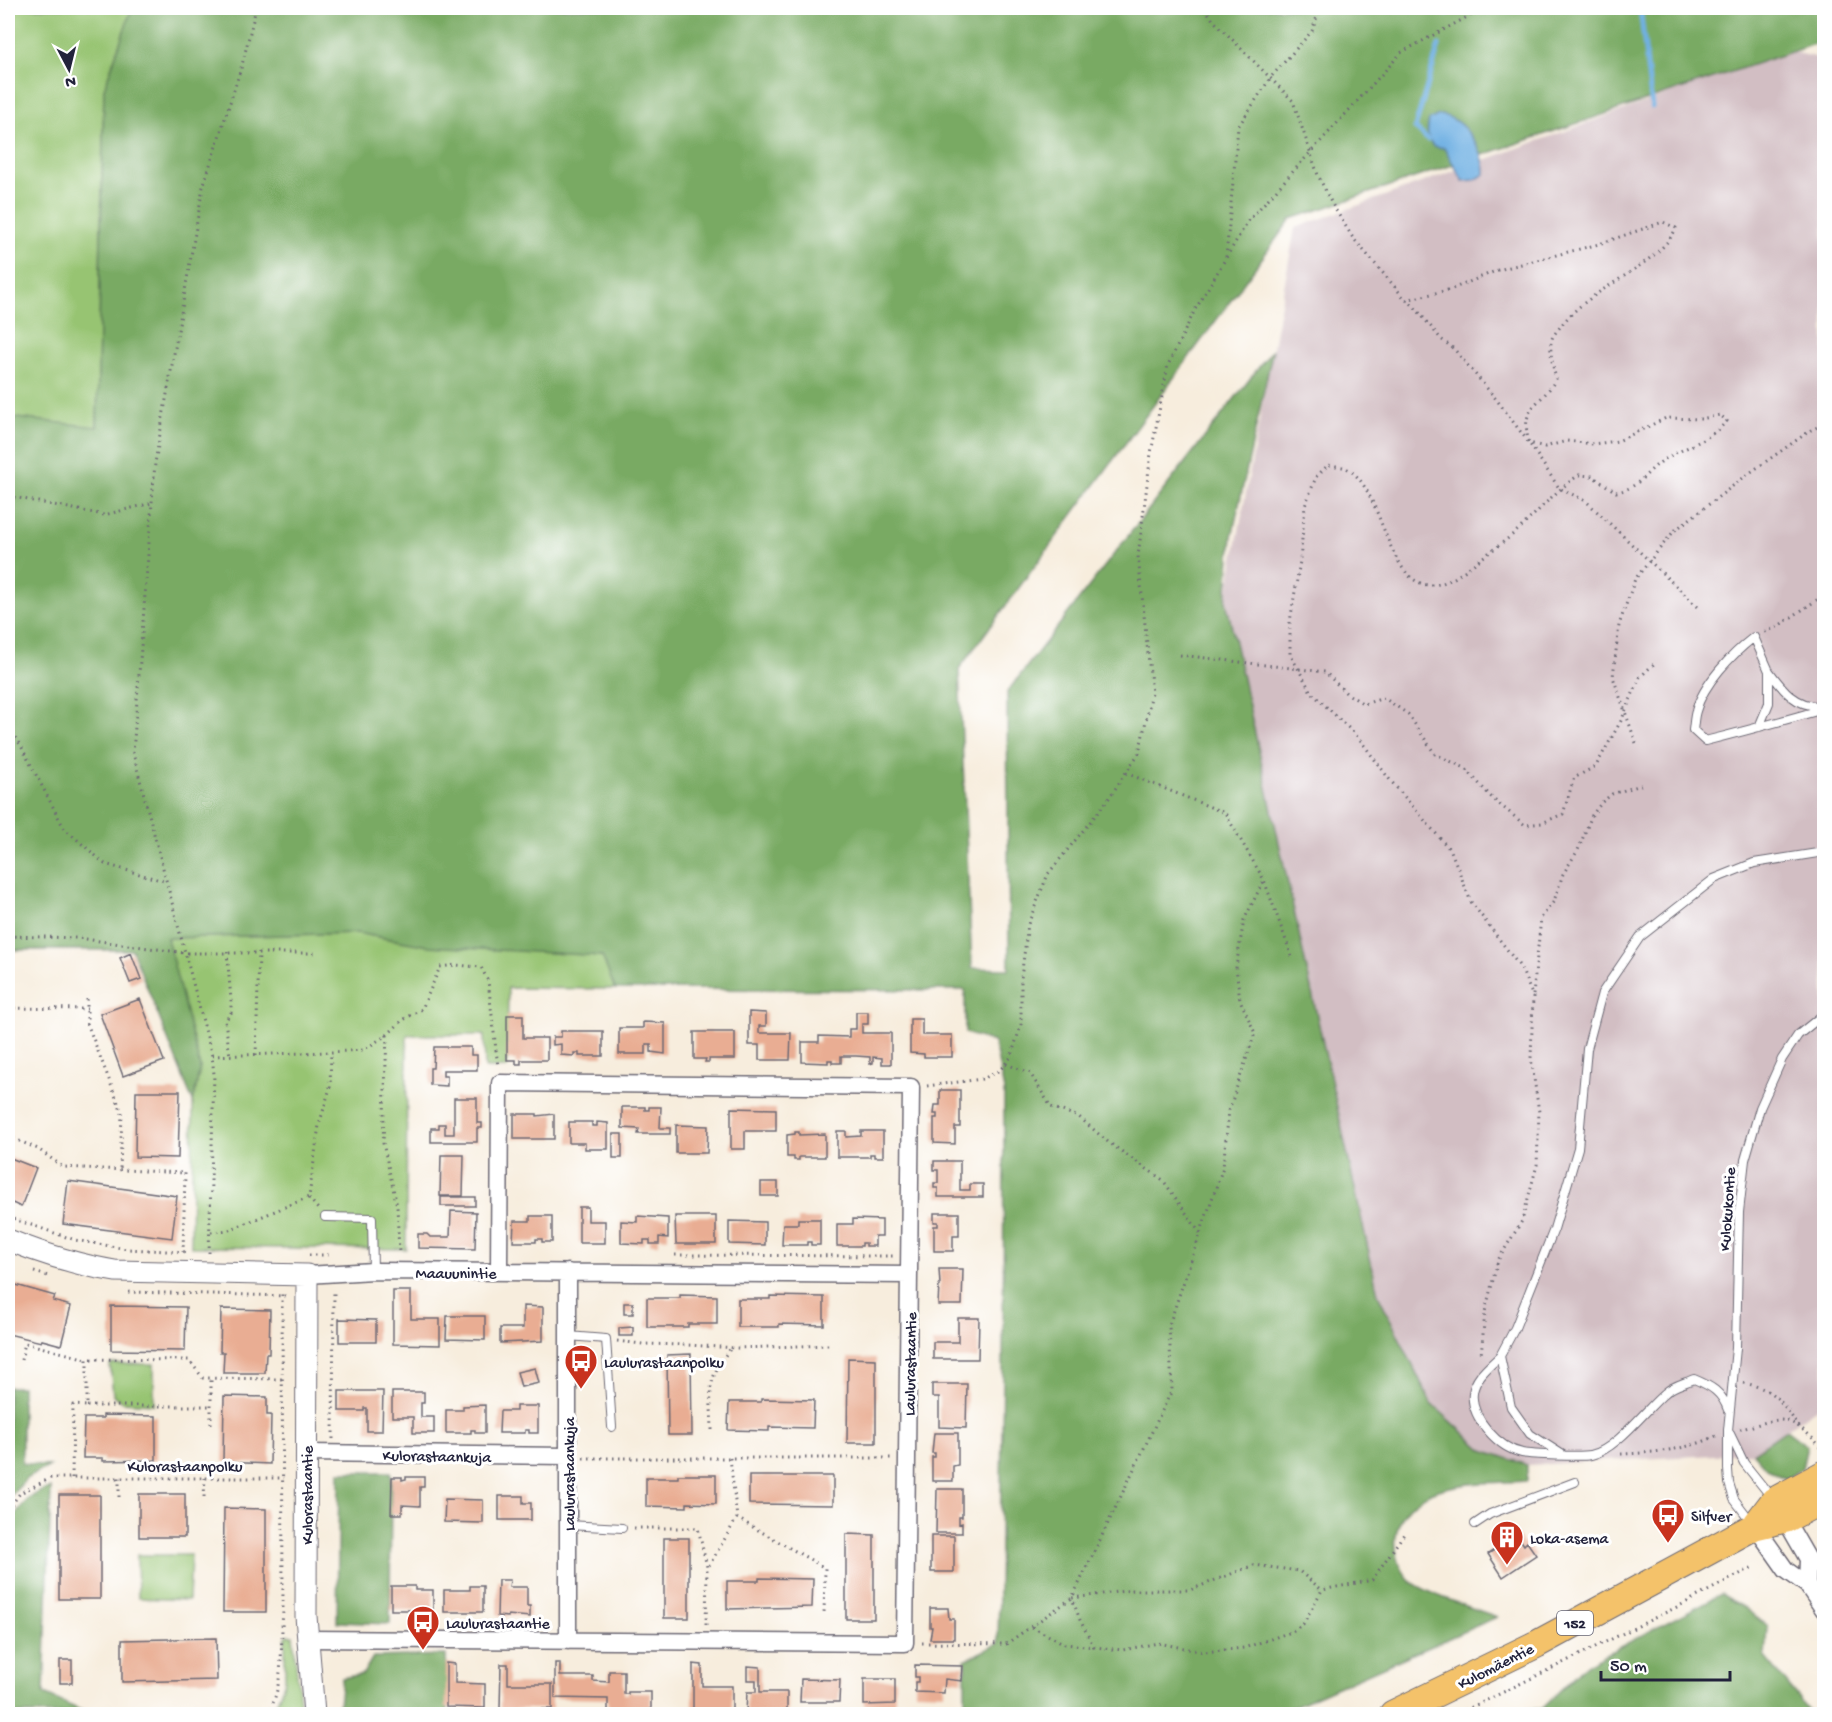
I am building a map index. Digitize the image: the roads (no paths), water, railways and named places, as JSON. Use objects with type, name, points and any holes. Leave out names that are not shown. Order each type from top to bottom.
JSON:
[{"type":"main road","name":"Kulomäentie","points":[[1393,1714],[1537,1644],[1755,1526],[1780,1510],[1824,1474]]},
{"type":"main road","name":"Kulomäentie","points":[[1780,1510],[1824,1499]]},
{"type":"street","name":"Laulurastaantie","points":[[499,1272],[500,1083],[911,1087],[905,1642],[568,1641]]},
{"type":"street","name":"Maauunintie","points":[[8,1240],[44,1255],[89,1267],[115,1271],[282,1275],[305,1265],[373,1263],[499,1272],[909,1275]]},
{"type":"street","name":"Kulorastaantie","points":[[305,1265],[307,1639],[312,1714]]},
{"type":"street","name":"Laulurastaankuja","points":[[568,1272],[568,1641]]},
{"type":"street","name":"Kulorastaankuja","points":[[306,1453],[568,1456]]},
{"type":"street","points":[[1780,1510],[1808,1559],[1808,1585]]},
{"type":"street","points":[[1755,1526],[1786,1570],[1808,1585],[1824,1610]]},
{"type":"street","points":[[307,1639],[568,1641]]},
{"type":"lane","points":[[1754,637],[1769,671],[1785,693],[1808,707],[1824,707],[1759,728],[1705,741],[1693,730],[1696,710],[1710,683],[1738,650],[1754,637]]},
{"type":"lane","points":[[1759,728],[1769,703],[1769,671]]},
{"type":"lane","points":[[1730,1413],[1724,1398],[1713,1387],[1694,1379],[1667,1390],[1616,1442],[1593,1455],[1521,1453],[1499,1442],[1478,1420],[1473,1394],[1480,1375],[1500,1356],[1515,1328],[1554,1229],[1578,1148],[1587,1049],[1602,993],[1640,937],[1714,879],[1754,864],[1824,852]]},
{"type":"lane","name":"Kulokukontie","points":[[1755,1526],[1734,1499],[1729,1484],[1728,1430],[1736,1348],[1739,1212],[1745,1160],[1760,1108],[1782,1059],[1798,1035],[1824,1014]]},
{"type":"lane","points":[[325,1217],[372,1218],[373,1263]]},
{"type":"lane","points":[[568,1336],[606,1339],[612,1427]]},
{"type":"lane","points":[[1500,1356],[1510,1407],[1530,1434],[1563,1455]]},
{"type":"lane","points":[[1728,1430],[1744,1463],[1780,1510]]},
{"type":"lane","points":[[1475,1524],[1490,1514],[1575,1482]]},
{"type":"lane","points":[[568,1525],[622,1528]]},
{"type":"water","points":[[1439,115],[1456,121],[1471,136],[1481,155],[1485,174],[1475,180],[1463,181],[1444,148],[1433,146],[1429,140],[1429,120]]},
{"type":"waterway","points":[[1447,14],[1449,8]]},
{"type":"waterway","points":[[1640,8],[1652,107]]},
{"type":"waterway","points":[[1428,140],[1415,128],[1439,45]]},
{"type":"waterway","points":[[1813,1714],[1824,1703]]},
{"type":"place","name":"Laulurastaanpolku","points":[[581,1390]]},
{"type":"place","name":"Silfver","points":[[1668,1544]]},
{"type":"place","name":"Loka-asema","points":[[1507,1566]]},
{"type":"place","name":"Laulurastaantie","points":[[423,1651]]}]
